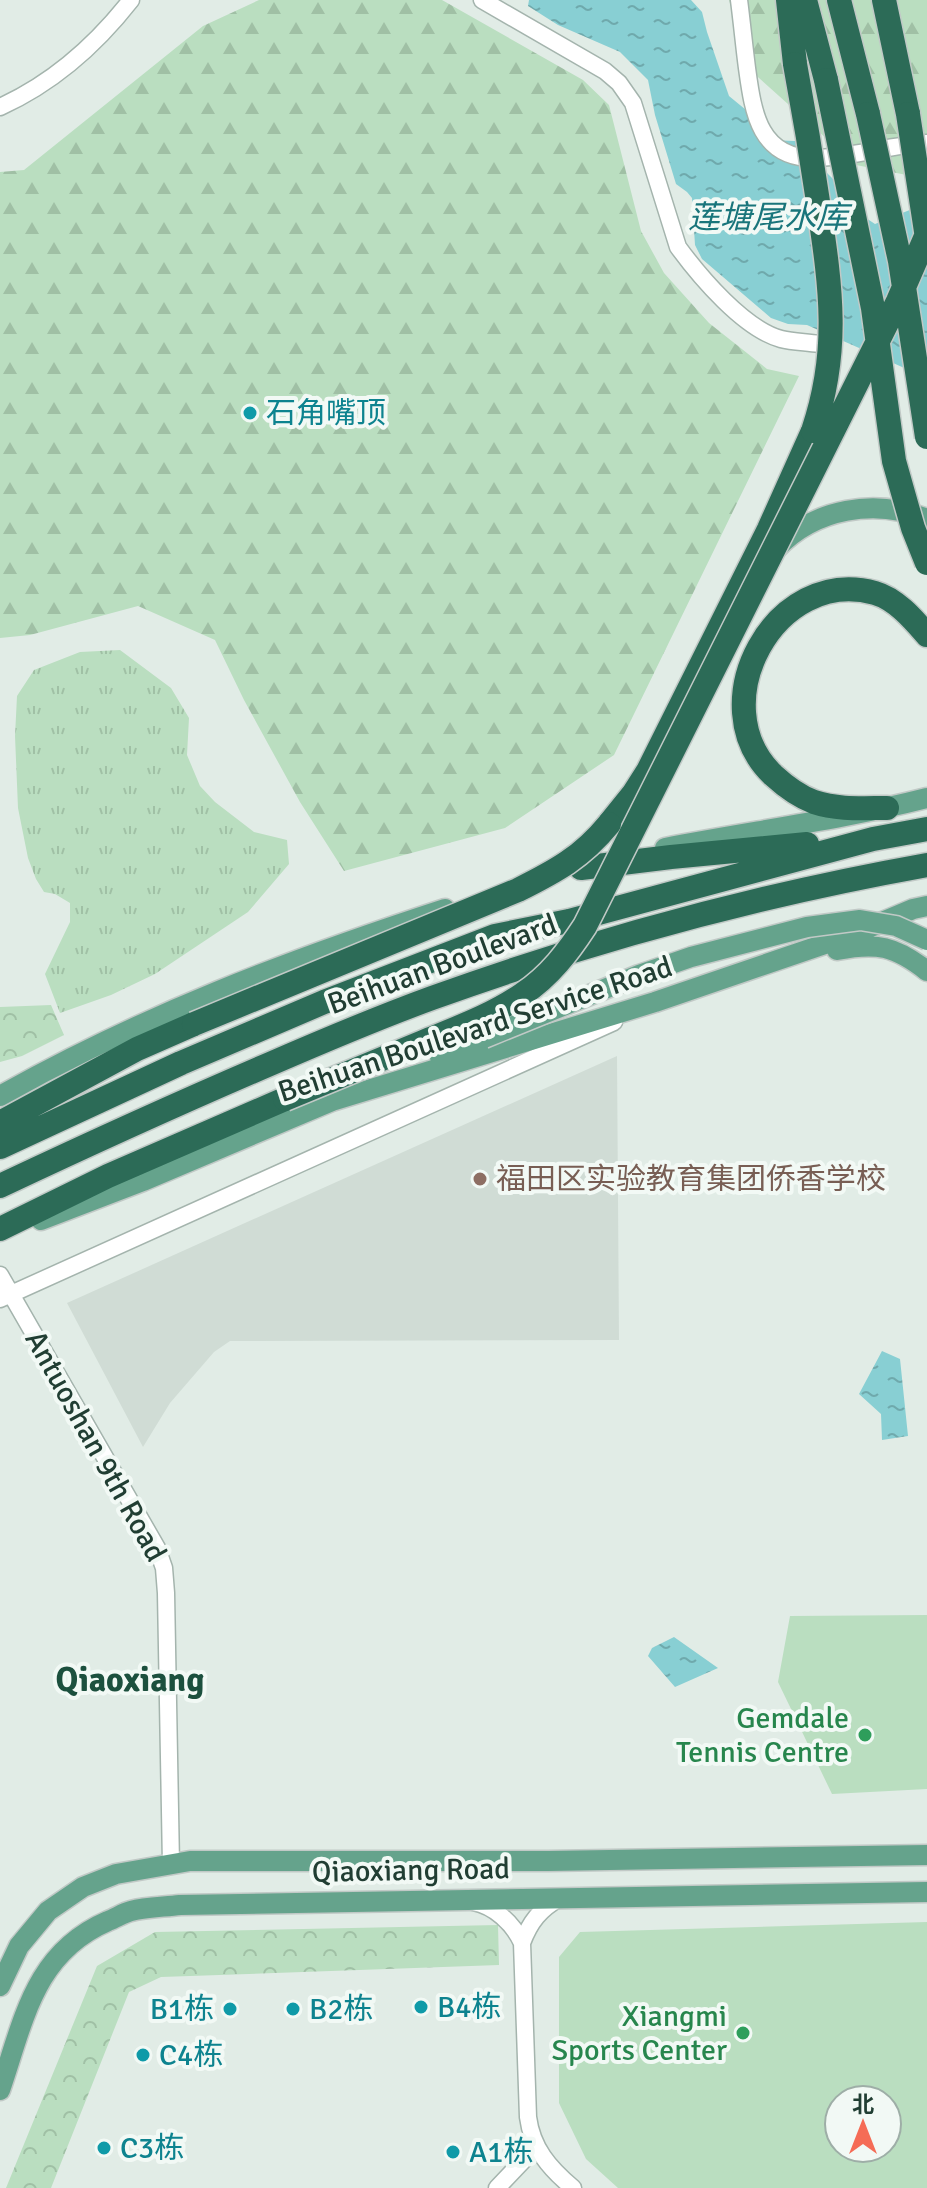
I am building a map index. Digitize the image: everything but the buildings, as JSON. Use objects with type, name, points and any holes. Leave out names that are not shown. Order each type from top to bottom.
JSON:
[{"type":"highway","points":[[0,1123],[137,1049],[537,881],[593,844],[634,793],[742,583],[813,431],[823,400],[832,335],[830,280],[795,64],[788,0]]},
{"type":"highway","points":[[805,0],[826,80],[873,308],[894,461],[913,528],[927,563]]},
{"type":"highway","points":[[839,0],[900,261],[927,438]]},
{"type":"highway","points":[[0,1229],[108,1176],[502,1007],[546,976],[569,951],[592,912],[898,301],[927,236],[908,114],[884,0]]},
{"type":"highway","points":[[887,808],[839,808],[813,801],[788,789],[756,754],[748,735],[744,709],[745,683],[750,664],[771,627],[790,610],[813,597],[853,589],[877,593],[897,604],[927,635]]},
{"type":"highway","name":"Beihuan Boulevard","points":[[0,1147],[295,1014],[495,936],[569,921],[873,839],[927,829]]},
{"type":"highway","points":[[581,868],[873,839]]},
{"type":"highway","name":"Beihuan Boulevard","points":[[0,1186],[149,1116],[361,1025],[432,998],[602,942],[706,913],[804,888],[927,865]]},
{"type":"main road","points":[[742,583],[784,540],[824,516],[868,508],[893,509],[927,519]]},
{"type":"main road","points":[[0,1096],[51,1067],[163,1013],[227,985],[352,939],[581,868],[740,833],[887,808],[927,798]]},
{"type":"main road","name":"Beihuan Boulevard Service Road","points":[[0,1235],[143,1181],[332,1101],[655,1002],[927,906]]},
{"type":"main road","points":[[332,1101],[639,975],[691,957],[807,927],[860,920],[896,926],[927,940]]},
{"type":"main road","points":[[766,963],[860,946],[896,950],[927,971]]},
{"type":"main road","points":[[0,1079],[51,1067]]},
{"type":"main road","name":"Qiaoxiang Road","points":[[0,1986],[19,1946],[48,1911],[83,1887],[116,1874],[190,1861],[548,1861],[927,1855]]},
{"type":"main road","points":[[502,1861],[502,1898]]},
{"type":"main road","points":[[548,1861],[555,1897]]},
{"type":"main road","name":"Qiaoxiang Road","points":[[0,2090],[30,2003],[48,1968],[67,1946],[96,1926],[131,1911],[180,1905],[927,1892]]},
{"type":"street","points":[[0,107],[35,88],[82,55],[131,0]]},
{"type":"street","points":[[482,0],[605,71],[619,83],[633,103],[678,247],[692,267],[761,330],[780,339],[819,344]]},
{"type":"street","points":[[739,0],[752,106],[756,120],[775,146],[798,157],[818,158],[927,143]]},
{"type":"street","points":[[6,1297],[655,1002]]},
{"type":"street","name":"Antuoshan 9th Road","points":[[0,1275],[6,1297],[157,1548],[164,1568],[171,1865]]},
{"type":"street","points":[[555,1897],[535,1916],[522,1943],[528,2117],[536,2147],[547,2164],[573,2188]]},
{"type":"street","points":[[461,1899],[480,1903],[497,1913],[510,1924],[522,1943]]},
{"type":"street","points":[[497,2188],[536,2147]]},
{"type":"shaded area","name":"福田区实验教育集团侨香学校","points":[[617,1056],[619,1340],[230,1341],[214,1352],[170,1403],[143,1447],[67,1303]]},
{"type":"green space","points":[[259,0],[442,0],[583,80],[609,105],[641,231],[664,273],[709,323],[767,369],[799,376],[614,755],[505,828],[344,871],[300,802],[215,640],[138,606],[30,635],[0,638],[0,172],[24,170],[203,26]]},
{"type":"green space","points":[[729,0],[927,0],[927,179],[856,165],[749,69]]},
{"type":"green space","points":[[120,650],[171,688],[189,718],[187,755],[200,786],[215,802],[254,832],[287,840],[289,864],[248,912],[155,974],[111,995],[60,1013],[45,974],[70,922],[70,903],[55,894],[44,892],[28,858],[18,808],[17,696],[34,670],[80,652]]},
{"type":"green space","points":[[51,1005],[64,1035],[22,1056],[0,1062],[0,1007]]},
{"type":"green space","name":"Gemdale Tennis Centre","points":[[927,1615],[927,1789],[832,1794],[778,1682],[790,1616]]},
{"type":"green space","name":"Xiangmi Sports Center","points":[[927,1922],[927,2188],[618,2188],[586,2159],[559,2103],[559,1957],[580,1932]]},
{"type":"green space","points":[[498,1925],[499,1965],[161,1977],[129,1992],[51,2188],[6,2188],[97,1966],[155,1932]]},
{"type":"water","name":"莲塘尾水库","points":[[529,0],[691,0],[702,12],[729,96],[757,119],[769,140],[795,141],[875,224],[927,203],[927,378],[807,325],[788,324],[771,318],[702,259],[695,245],[692,198],[676,184],[648,80],[620,52],[558,25],[528,6]]},
{"type":"water","points":[[882,1351],[900,1359],[908,1436],[882,1440],[881,1414],[859,1394]]},
{"type":"water","points":[[674,1637],[718,1668],[675,1687],[648,1656],[652,1648]]},
{"type":"place","name":"石角嘴顶","points":[[250,413]]},
{"type":"place","name":"福田区实验教育集团侨香学校","points":[[480,1179]]},
{"type":"place","name":"Gemdale Tennis Centre","points":[[865,1735]]},
{"type":"place","name":"B4栋","points":[[421,2007]]},
{"type":"place","name":"B1栋","points":[[230,2009]]},
{"type":"place","name":"B2栋","points":[[293,2009]]},
{"type":"place","name":"Xiangmi Sports Center","points":[[743,2033]]},
{"type":"place","name":"C4栋","points":[[143,2055]]},
{"type":"place","name":"C3栋","points":[[104,2148]]},
{"type":"place","name":"A1栋","points":[[453,2152]]},
{"type":"district","name":"Qiaoxiang","points":[[130,1679]]}]
